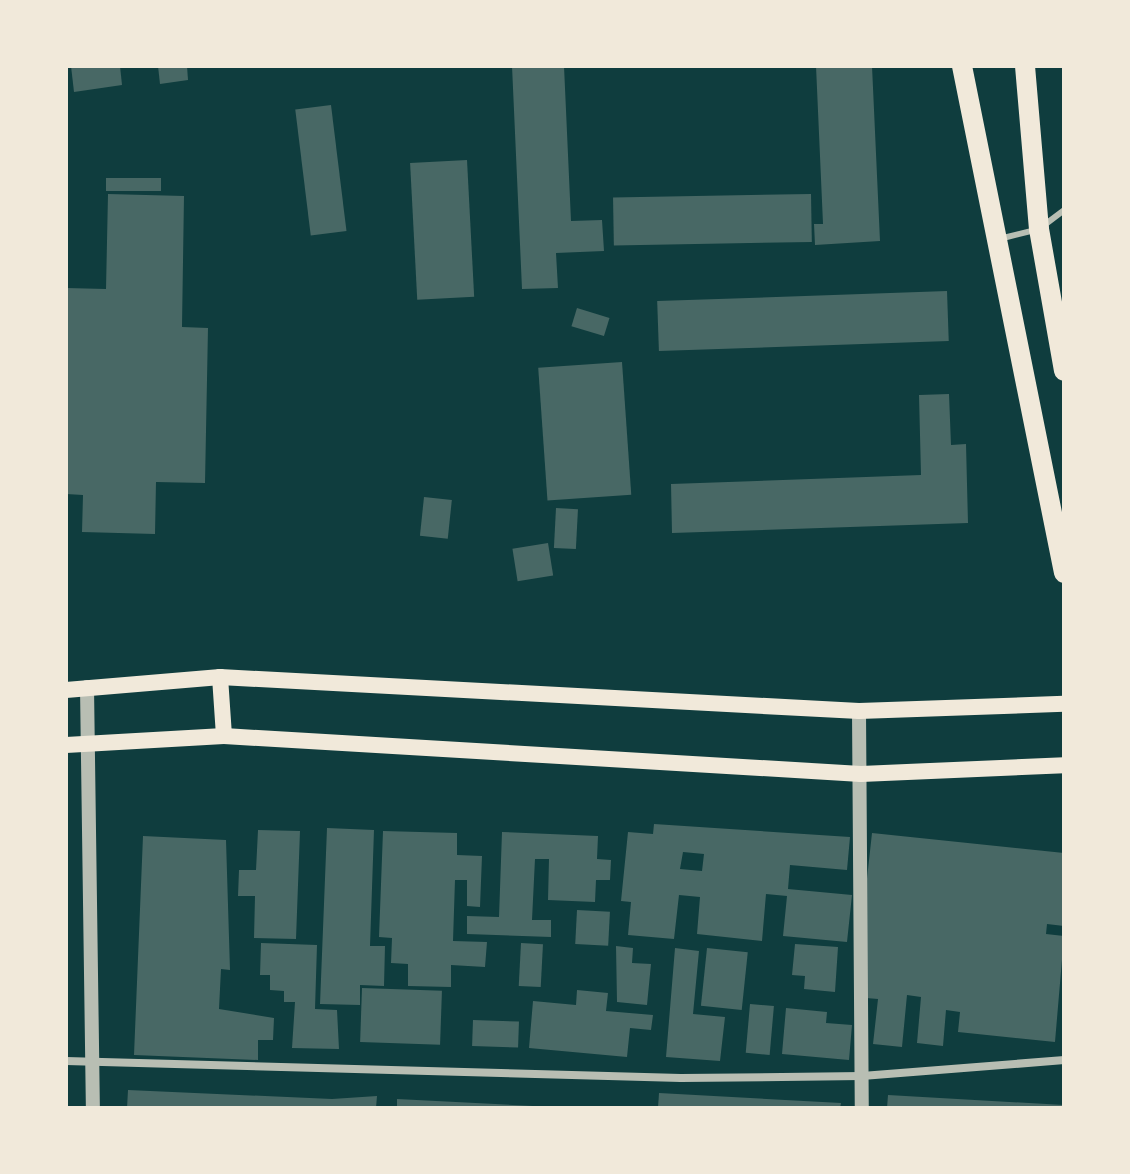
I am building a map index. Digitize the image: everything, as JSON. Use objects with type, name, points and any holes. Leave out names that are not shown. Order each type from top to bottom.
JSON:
[{"type":"main road","points":[[962,66],[1064,573]]},
{"type":"main road","points":[[1025,66],[1039,229],[1064,371]]},
{"type":"main road","points":[[220,677],[224,736]]},
{"type":"main road","points":[[66,690],[220,677],[859,711],[1064,704]]},
{"type":"main road","points":[[66,745],[89,741],[224,736],[861,774],[1064,765]]},
{"type":"street","points":[[87,687],[93,1108]]},
{"type":"street","points":[[859,711],[862,1108]]},
{"type":"street","points":[[66,1061],[862,1076],[1064,1060]]},
{"type":"lane","points":[[997,240],[1039,229],[1064,210]]},
{"type":"building","points":[[71,66],[120,66],[122,85],[74,92]]},
{"type":"building","points":[[158,66],[187,66],[188,80],[160,84]]},
{"type":"building","points":[[512,66],[564,66],[571,221],[602,220],[604,251],[556,253],[558,288],[522,289]]},
{"type":"building","points":[[816,66],[872,66],[880,241],[815,245],[814,224],[823,224]]},
{"type":"building","points":[[331,105],[346,231],[311,235],[295,109]]},
{"type":"building","points":[[467,160],[474,297],[417,300],[410,163]]},
{"type":"building","points":[[106,178],[161,178],[161,191],[106,191]]},
{"type":"building","points":[[108,194],[184,196],[182,327],[208,328],[205,483],[156,482],[155,534],[82,532],[83,495],[66,494],[66,288],[106,289]]},
{"type":"building","points":[[811,194],[812,242],[614,245],[613,197]]},
{"type":"building","points":[[947,291],[949,341],[659,351],[657,301]]},
{"type":"building","points":[[577,308],[610,318],[604,336],[571,326]]},
{"type":"building","points":[[622,362],[631,495],[547,501],[538,368]]},
{"type":"building","points":[[949,394],[951,445],[966,444],[968,523],[672,533],[671,484],[921,475],[919,395]]},
{"type":"building","points":[[424,497],[452,500],[448,539],[420,536]]},
{"type":"building","points":[[556,508],[578,509],[576,549],[554,548]]},
{"type":"building","points":[[548,543],[553,576],[518,581],[512,549]]},
{"type":"building","points":[[654,824],[850,837],[847,870],[790,865],[788,889],[852,895],[847,942],[783,936],[787,896],[766,894],[762,941],[697,934],[700,897],[679,895],[674,939],[628,935],[631,902],[621,901],[628,832],[653,834]],"holes":[[[683,852],[704,854],[702,871],[680,869]]]},
{"type":"building","points":[[327,828],[374,830],[370,946],[385,946],[384,986],[360,985],[360,1005],[320,1004]]},
{"type":"building","points":[[258,830],[300,831],[296,939],[254,938],[255,896],[238,896],[239,870],[256,870]]},
{"type":"building","points":[[383,831],[457,833],[457,855],[482,856],[480,907],[467,906],[467,880],[455,880],[453,941],[487,942],[485,967],[451,965],[451,987],[408,986],[408,964],[391,963],[392,938],[379,937]]},
{"type":"building","points":[[502,832],[598,836],[597,859],[611,860],[610,880],[596,880],[595,902],[548,900],[549,859],[535,859],[532,920],[551,920],[551,937],[467,934],[467,916],[499,917]]},
{"type":"building","points":[[872,833],[1064,853],[1064,926],[1047,924],[1046,934],[1064,936],[1055,1042],[958,1032],[960,1012],[946,1010],[943,1046],[917,1043],[921,997],[907,995],[902,1047],[873,1044],[878,999],[854,997]]},
{"type":"building","points":[[143,836],[226,840],[230,970],[221,969],[219,1009],[274,1018],[273,1040],[258,1040],[258,1060],[134,1055]]},
{"type":"building","points":[[577,910],[610,912],[608,946],[575,944]]},
{"type":"building","points":[[261,943],[317,945],[315,1009],[337,1010],[339,1049],[292,1048],[295,1002],[284,1002],[284,991],[270,990],[270,975],[260,975]]},
{"type":"building","points":[[521,943],[543,944],[541,987],[519,986]]},
{"type":"building","points":[[795,944],[838,947],[835,992],[804,989],[805,976],[792,975]]},
{"type":"building","points":[[616,946],[633,948],[632,963],[651,964],[647,1005],[617,1002]]},
{"type":"building","points":[[675,948],[699,951],[693,1014],[725,1017],[720,1061],[666,1057]]},
{"type":"building","points":[[707,948],[748,952],[742,1010],[701,1006]]},
{"type":"building","points":[[362,988],[442,991],[440,1045],[360,1042]]},
{"type":"building","points":[[577,990],[608,993],[606,1011],[653,1015],[651,1030],[630,1028],[627,1057],[529,1048],[533,1001],[576,1005]]},
{"type":"building","points":[[750,1004],[774,1006],[770,1055],[746,1053]]},
{"type":"building","points":[[786,1008],[827,1012],[826,1023],[852,1025],[849,1060],[782,1054]]},
{"type":"building","points":[[473,1020],[519,1022],[518,1048],[472,1046]]},
{"type":"building","points":[[128,1090],[332,1099],[377,1096],[376,1108],[127,1108]]},
{"type":"building","points":[[659,1093],[841,1103],[840,1108],[658,1108]]},
{"type":"building","points":[[888,1095],[1064,1105],[1064,1108],[887,1108]]},
{"type":"building","points":[[397,1099],[533,1106],[533,1108],[397,1108]]}]
